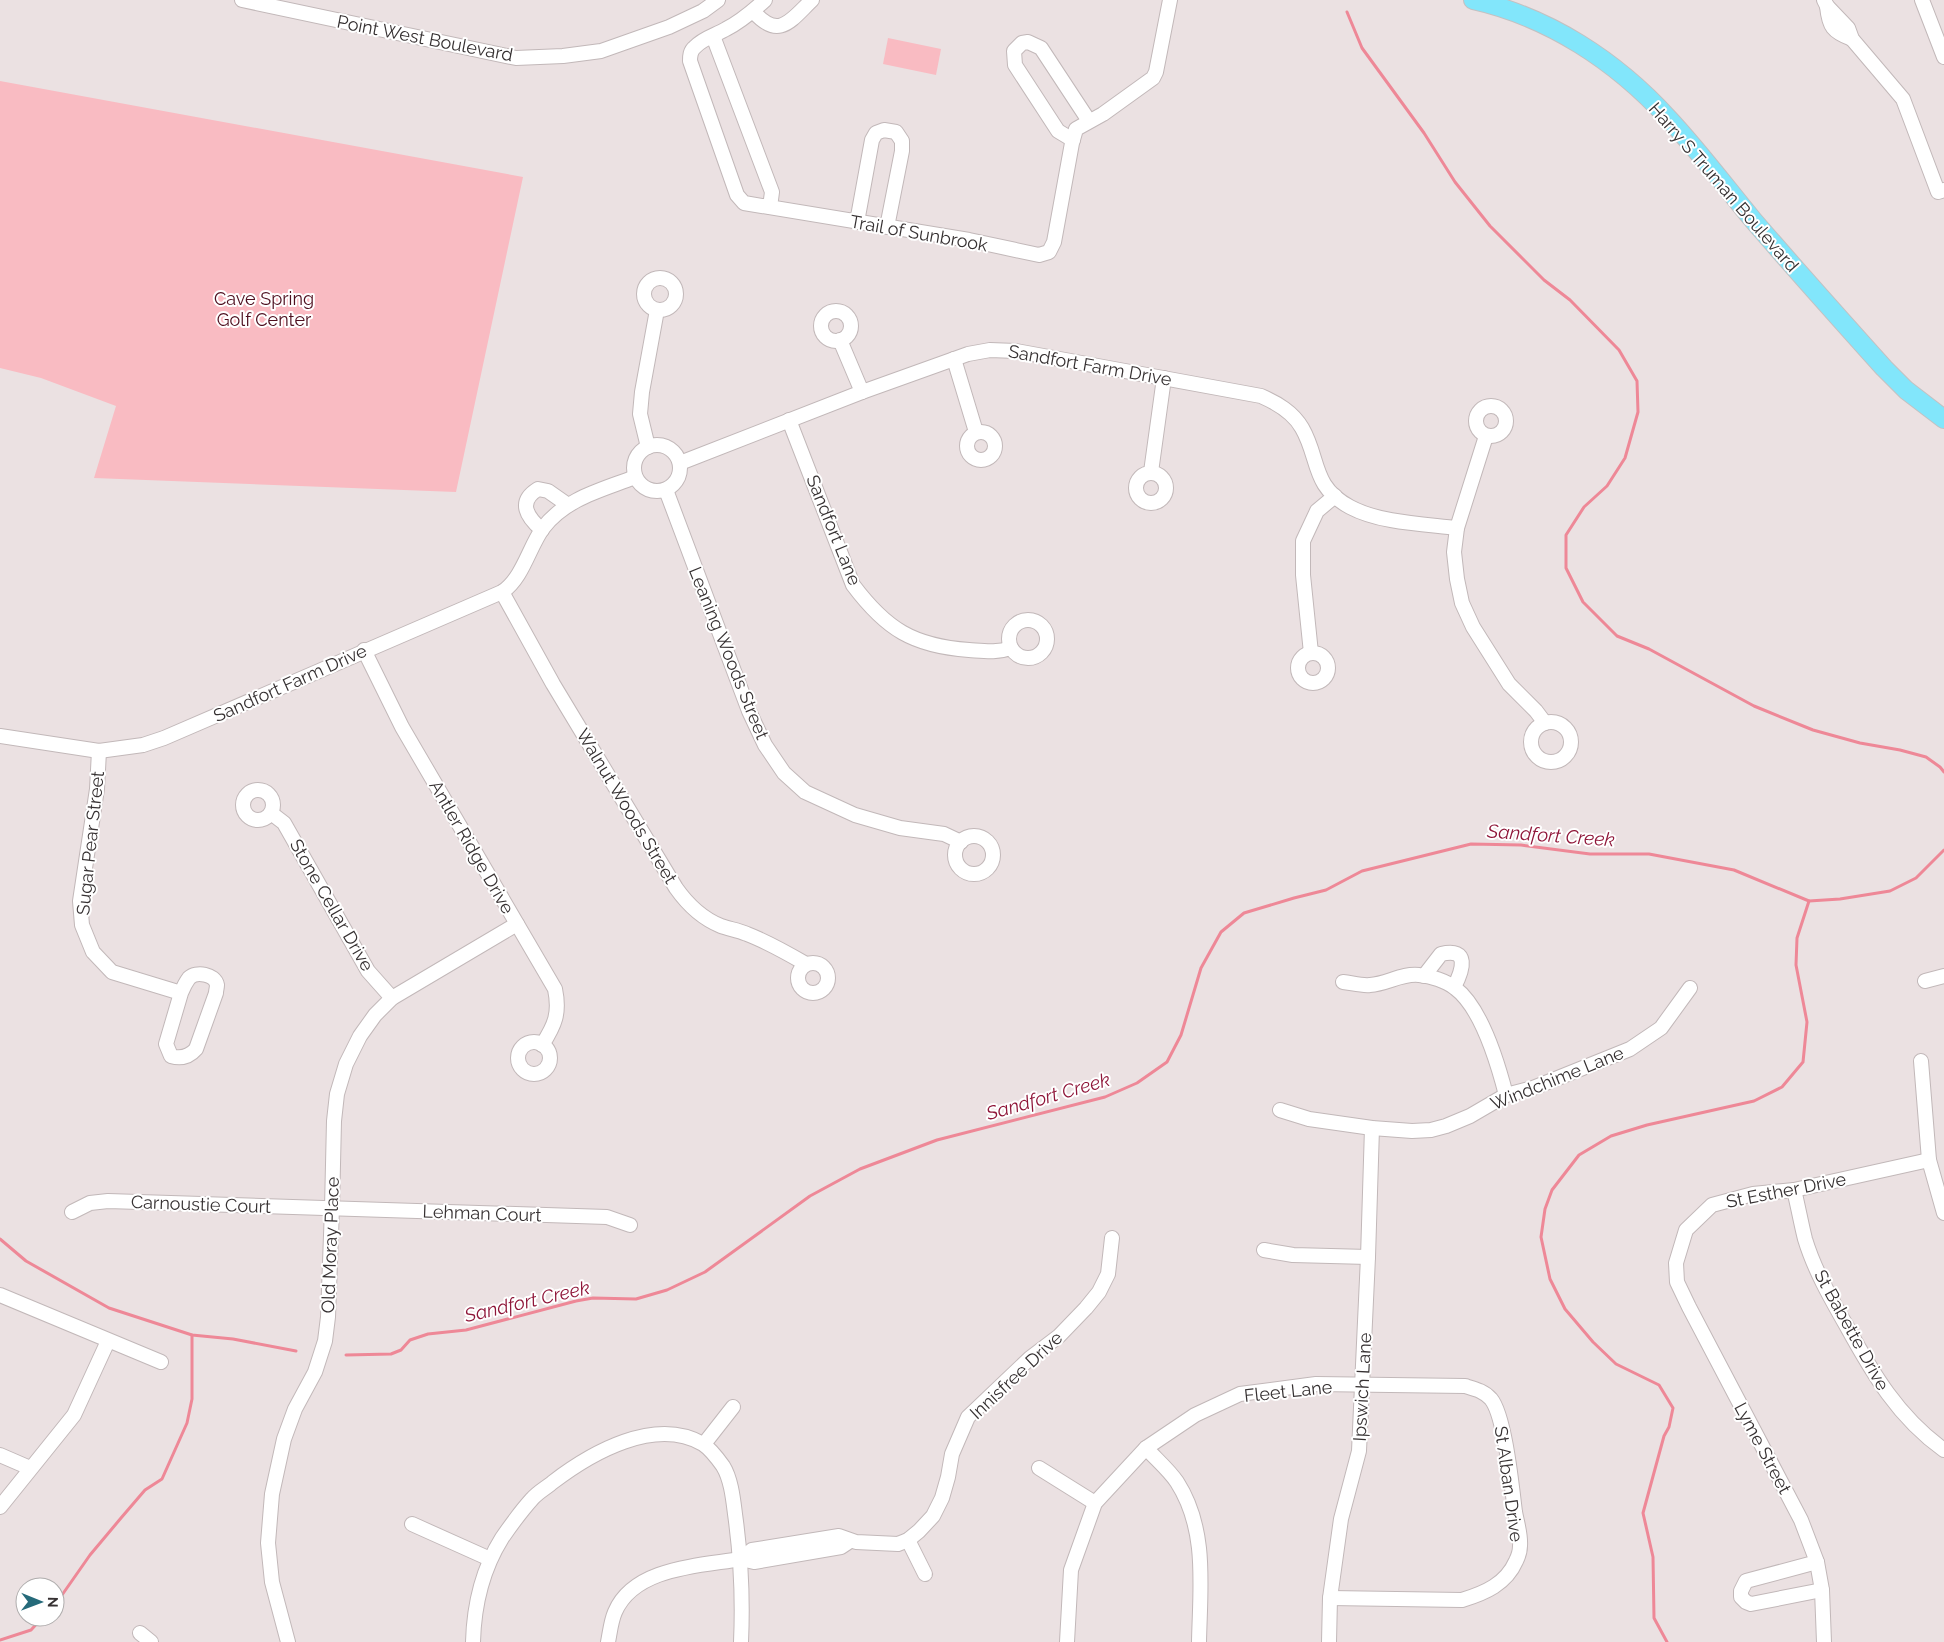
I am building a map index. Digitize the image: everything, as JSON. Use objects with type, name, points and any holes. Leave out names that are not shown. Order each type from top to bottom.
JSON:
[{"type":"main road","name":"Harry S Truman Boulevard","points":[[1473,0],[1492,4],[1537,21],[1583,46],[1626,77],[1668,118],[1769,238],[1884,368],[1906,390],[1944,419]]},
{"type":"street","name":"Point West Boulevard","points":[[249,1],[516,58],[561,56],[601,51],[669,27],[703,11],[718,0]]},
{"type":"street","name":"Trail of Sunbrook","points":[[765,0],[727,29],[694,48],[690,54],[690,62],[737,196],[744,203],[969,240],[1039,255],[1049,252],[1054,242],[1072,140]]},
{"type":"street","points":[[753,11],[761,20],[776,26],[786,25],[812,0]]},
{"type":"street","points":[[1089,121],[1041,48],[1028,42],[1022,43],[1014,51],[1015,65],[1058,132],[1072,140],[1076,129],[1089,121],[1153,78],[1156,72],[1170,0]]},
{"type":"street","points":[[1922,0],[1944,57]]},
{"type":"street","points":[[1826,3],[1848,28],[1852,39],[1903,99],[1938,192],[1944,190]]},
{"type":"street","points":[[714,36],[772,192],[770,207]]},
{"type":"street","points":[[857,222],[872,140],[876,133],[884,130],[896,132],[902,141],[902,151],[887,227]]},
{"type":"street","points":[[648,447],[640,414],[642,392],[658,310]]},
{"type":"street","points":[[840,340],[862,392]]},
{"type":"street","name":"Sandfort Farm Drive","points":[[680,462],[954,359],[990,350],[1016,350],[1248,393],[1277,403],[1292,415],[1303,428],[1322,483],[1348,506],[1368,516],[1457,528]]},
{"type":"street","points":[[954,359],[976,432]]},
{"type":"street","points":[[1151,472],[1164,378]]},
{"type":"street","name":"Sandfort Lane","points":[[789,420],[853,584],[883,620],[920,642],[947,648],[1000,652],[1011,648]]},
{"type":"street","points":[[1486,436],[1457,528],[1454,552],[1457,580],[1462,603],[1473,627],[1509,684],[1536,711],[1545,723]]},
{"type":"street","points":[[661,445],[667,447],[677,456],[680,462],[679,476],[672,486],[666,490],[652,491],[639,484],[634,470],[637,456],[648,447],[661,445]]},
{"type":"street","name":"Sandfort Farm Drive","points":[[0,736],[99,752],[143,745],[164,738],[502,592],[518,573],[542,530],[558,512],[573,500],[636,477]]},
{"type":"street","points":[[542,530],[533,522],[527,512],[526,504],[530,494],[538,489],[548,491],[568,504]]},
{"type":"street","name":"Leaning Woods Street","points":[[666,490],[748,711],[784,773],[805,792],[854,815],[900,828],[944,834],[961,842]]},
{"type":"street","points":[[1311,653],[1303,575],[1303,540],[1318,511],[1335,496]]},
{"type":"street","name":"Walnut Woods Street","points":[[502,592],[553,684],[686,902],[699,914],[721,926],[745,933],[806,964]]},
{"type":"street","name":"Antler Ridge Drive","points":[[364,650],[402,727],[555,989],[557,998],[554,1026],[542,1045]]},
{"type":"street","name":"Sugar Pear Street","points":[[99,752],[98,789],[80,901],[82,925],[93,952],[112,972],[181,993]]},
{"type":"street","name":"Stone Cellar Drive","points":[[271,813],[284,823],[368,972],[392,998]]},
{"type":"street","name":"Old Moray Place","points":[[288,1642],[272,1582],[268,1542],[271,1504],[284,1439],[295,1409],[315,1372],[325,1341],[328,1317],[334,1121],[339,1086],[346,1064],[360,1036],[375,1015],[392,998],[517,924]]},
{"type":"street","points":[[1424,976],[1441,954],[1451,951],[1462,958],[1459,978],[1454,987]]},
{"type":"street","points":[[196,974],[211,977],[217,984],[216,993],[196,1049],[182,1058],[171,1056],[166,1044],[181,993],[190,977],[196,974]]},
{"type":"street","points":[[1343,982],[1370,986],[1398,977],[1418,975],[1435,979],[1454,987],[1467,1000],[1480,1022],[1496,1058],[1506,1095]]},
{"type":"street","points":[[1925,981],[1944,976]]},
{"type":"street","name":"Windchime Lane","points":[[1280,1110],[1309,1119],[1412,1132],[1446,1126],[1470,1116],[1506,1095],[1532,1088],[1630,1049],[1661,1028],[1690,988]]},
{"type":"street","points":[[1921,1061],[1928,1160],[1944,1213]]},
{"type":"street","name":"Ipswich Lane","points":[[1329,1642],[1330,1598],[1341,1519],[1359,1451],[1372,1128]]},
{"type":"street","name":"St Esther Drive","points":[[1676,1263],[1686,1230],[1712,1205],[1753,1194],[1794,1190],[1928,1160]]},
{"type":"street","name":"St Babette Drive","points":[[1794,1190],[1806,1240],[1823,1285],[1872,1370],[1894,1402],[1923,1435],[1944,1450]]},
{"type":"street","name":"Carnoustie Court","points":[[72,1212],[90,1203],[108,1201],[332,1208]]},
{"type":"street","name":"Lehman Court","points":[[332,1208],[607,1217],[630,1225]]},
{"type":"street","name":"Innisfree Drive","points":[[908,1540],[933,1516],[936,1510],[948,1477],[952,1454],[968,1416],[1030,1358],[1059,1336],[1099,1292],[1108,1274],[1112,1238]]},
{"type":"street","points":[[1264,1250],[1293,1254],[1368,1257]]},
{"type":"street","name":"Lyme Street","points":[[1676,1263],[1677,1282],[1689,1307],[1801,1520],[1817,1562],[1822,1590],[1824,1642]]},
{"type":"street","points":[[0,1295],[161,1362]]},
{"type":"street","points":[[0,1507],[74,1415],[108,1341]]},
{"type":"street","name":"Fleet Lane","points":[[1068,1642],[1071,1570],[1095,1503],[1146,1448],[1195,1415],[1240,1394],[1316,1384],[1363,1386]]},
{"type":"street","name":"St Alban Drive","points":[[1330,1598],[1462,1600],[1483,1594],[1502,1582],[1517,1560],[1520,1546],[1501,1424],[1492,1400],[1483,1391],[1465,1386],[1363,1386]]},
{"type":"street","points":[[704,1444],[733,1407]]},
{"type":"street","points":[[473,1642],[475,1607],[490,1559],[503,1537],[533,1498],[574,1466],[624,1441],[649,1435],[678,1435],[704,1444],[723,1467],[730,1486],[741,1559],[741,1642]]},
{"type":"street","points":[[1146,1448],[1177,1482],[1194,1518],[1201,1558],[1199,1642]]},
{"type":"street","points":[[0,1455],[30,1468]]},
{"type":"street","points":[[1039,1468],[1095,1503]]},
{"type":"street","points":[[412,1524],[490,1559]]},
{"type":"street","points":[[608,1642],[614,1612],[623,1597],[637,1584],[660,1573],[741,1559],[754,1562],[841,1547],[850,1541],[898,1544],[908,1540],[925,1574]]},
{"type":"street","points":[[1817,1562],[1797,1569],[1746,1581],[1741,1590],[1741,1597],[1751,1604],[1822,1590]]},
{"type":"green space","points":[[888,38],[941,49],[936,75],[883,64]]},
{"type":"green space","name":"Cave Spring Golf Center","points":[[0,81],[523,177],[456,492],[94,478],[116,406],[41,378],[0,368]]},
{"type":"waterway","points":[[1347,12],[1362,48],[1424,133],[1455,182],[1490,226],[1544,280],[1570,300],[1619,350],[1637,381],[1638,412],[1625,458],[1607,486],[1584,507],[1566,535],[1566,568],[1583,602],[1617,636],[1649,649],[1754,706],[1813,730],[1860,743],[1926,757],[1944,772]]},
{"type":"waterway","name":"Sandfort Creek","points":[[346,1355],[391,1354],[401,1350],[410,1340],[428,1334],[466,1330],[576,1301],[593,1298],[636,1299],[667,1290],[705,1272],[810,1196],[860,1169],[937,1140],[1105,1097],[1137,1083],[1167,1062],[1181,1035],[1201,968],[1221,932],[1244,913],[1326,890],[1362,871],[1471,844],[1521,845],[1590,854],[1649,854],[1734,870],[1809,901],[1840,899],[1890,891],[1916,878],[1944,850]]},
{"type":"waterway","points":[[1667,1642],[1654,1618],[1653,1557],[1643,1513],[1673,1408],[1659,1385],[1616,1364],[1593,1342],[1565,1309],[1550,1279],[1541,1237],[1545,1209],[1552,1190],[1579,1155],[1611,1136],[1647,1125],[1754,1101],[1782,1087],[1803,1062],[1807,1022],[1796,965],[1797,938],[1809,901]]},
{"type":"waterway","name":"Sandfort Creek","points":[[0,1239],[26,1261],[109,1308],[192,1335],[233,1339],[296,1351]]},
{"type":"waterway","points":[[65,1591],[90,1555],[145,1490],[162,1479],[187,1423],[192,1399],[192,1335]]},
{"type":"waterway","points":[[0,1640],[31,1630],[34,1627]]}]
